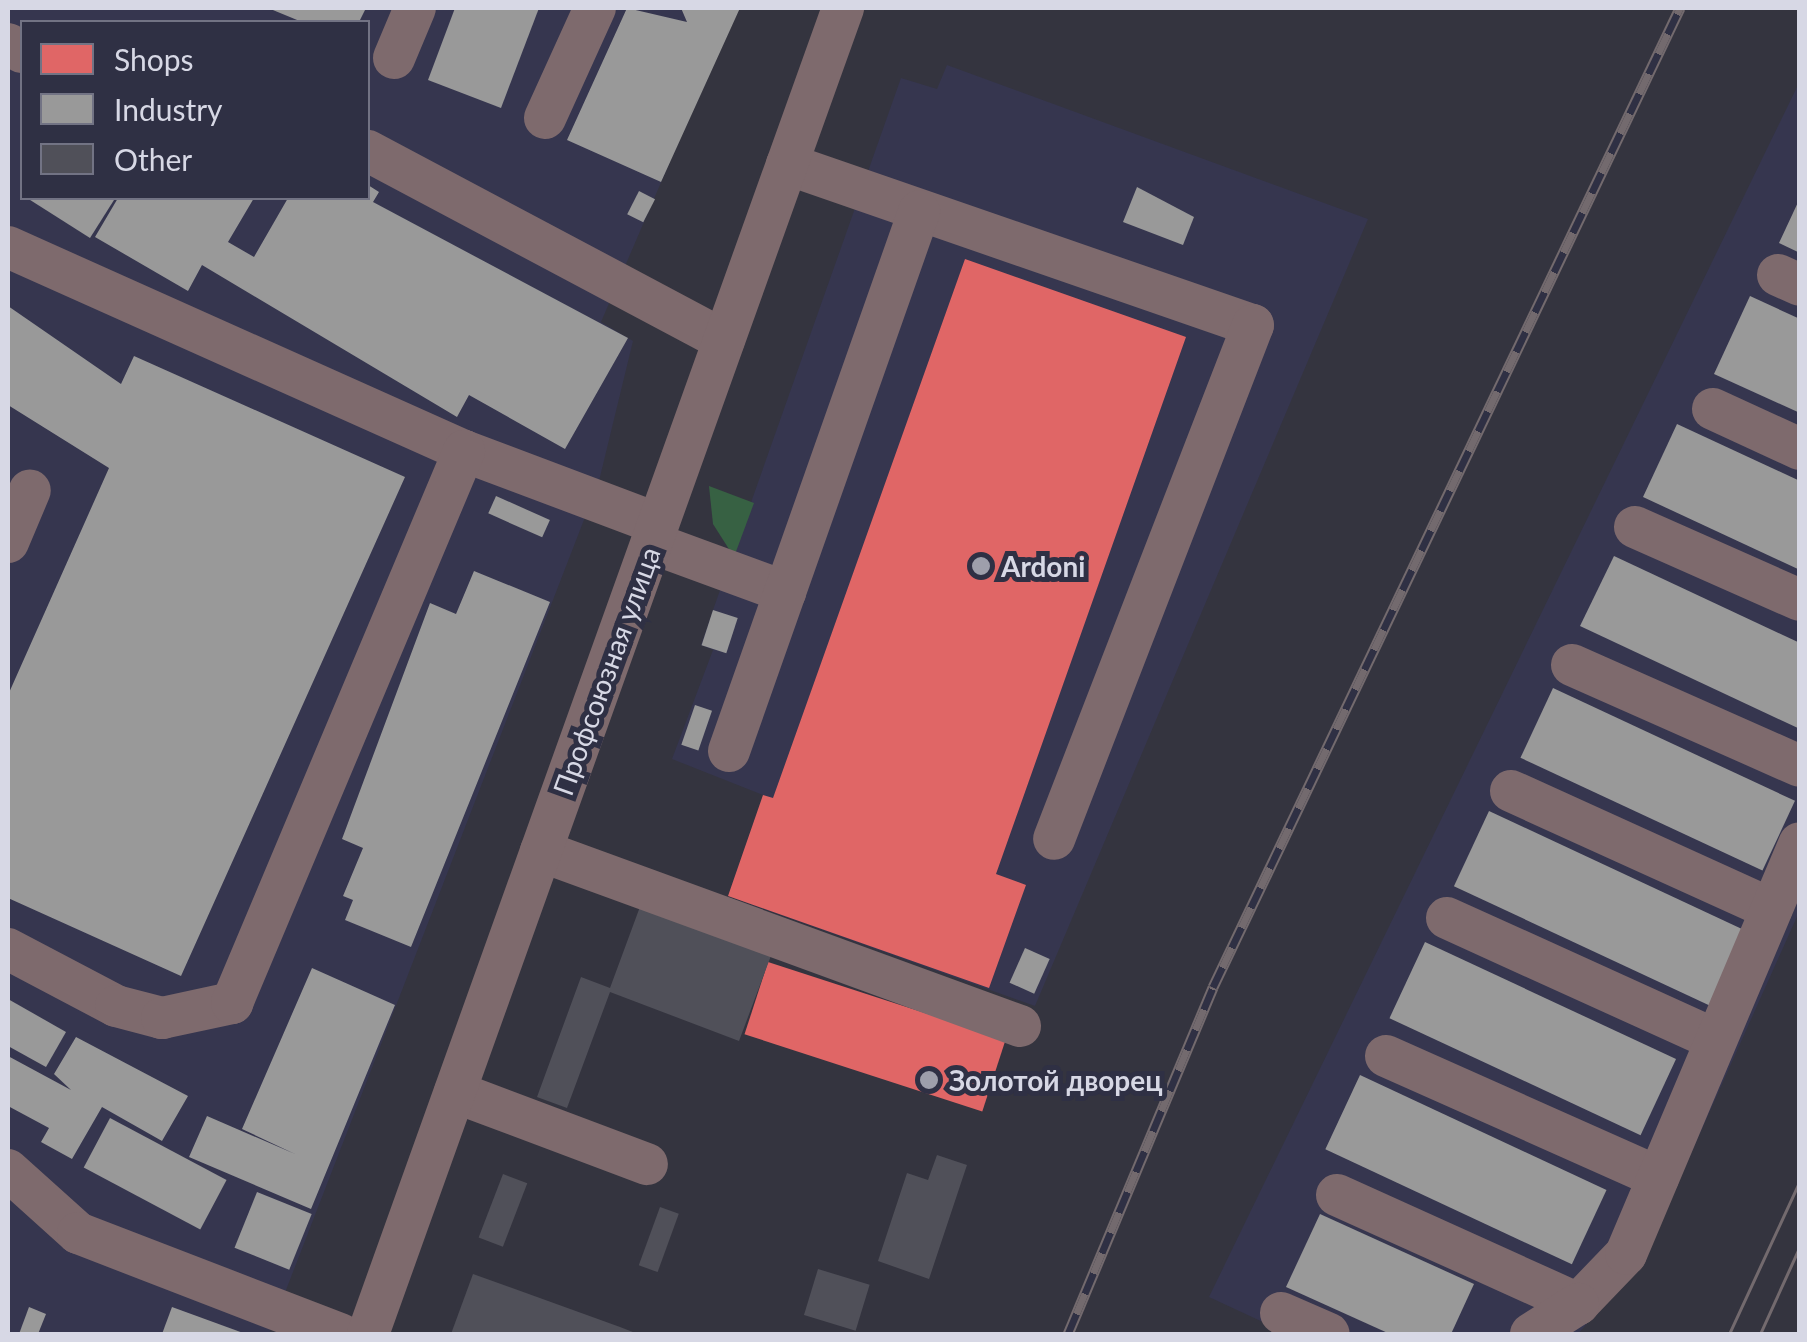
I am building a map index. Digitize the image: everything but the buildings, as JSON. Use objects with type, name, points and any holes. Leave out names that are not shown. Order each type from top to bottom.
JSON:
[{"type":"street","points":[[394,58],[415,8]]},
{"type":"street","points":[[544,118],[595,8]]},
{"type":"street","name":"Профсоюзная улица","points":[[368,1334],[843,8]]},
{"type":"street","points":[[370,152],[724,340]]},
{"type":"street","points":[[787,164],[1253,325],[1054,839]]},
{"type":"street","points":[[730,751],[919,212]]},
{"type":"street","points":[[8,247],[785,592]]},
{"type":"street","points":[[1713,409],[1800,450]]},
{"type":"street","points":[[8,949],[116,1006],[162,1018],[232,1003],[464,451]]},
{"type":"street","points":[[8,542],[30,490]]},
{"type":"street","points":[[1635,527],[1800,600]]},
{"type":"street","points":[[1572,665],[1800,766]]},
{"type":"street","points":[[1511,791],[1772,909]]},
{"type":"street","points":[[1531,1334],[1578,1304],[1626,1254],[1800,843]]},
{"type":"street","points":[[541,850],[1020,1026]]},
{"type":"street","points":[[1447,918],[1716,1040]]},
{"type":"street","points":[[1386,1056],[1658,1178]]},
{"type":"street","points":[[455,1092],[647,1164]]},
{"type":"street","points":[[8,1170],[78,1233],[340,1334]]},
{"type":"street","points":[[1337,1195],[1578,1304]]},
{"type":"street","points":[[1281,1313],[1330,1334]]},
{"type":"shaded area","points":[[8,8],[736,8],[601,322],[633,341],[599,481],[269,1334],[8,1334]]},
{"type":"shaded area","points":[[947,65],[1368,219],[1035,1006],[728,896],[763,795],[672,759],[713,650],[701,645],[901,78],[937,89]]},
{"type":"shaded area","points":[[1799,83],[1799,912],[1646,1254],[1578,1334],[1289,1334],[1209,1297]]},
{"type":"green space","points":[[709,486],[754,503],[734,557],[713,524]]},
{"type":"tram line","points":[[1729,1334],[1800,1180]]},
{"type":"tram line","points":[[1760,1334],[1800,1246]]},
{"type":"railway","points":[[1068,1334],[1213,987],[1680,8]]},
{"type":"place","name":"Ardoni","points":[[981,566]]},
{"type":"place","name":"Золотой дворец","points":[[929,1080]]}]
